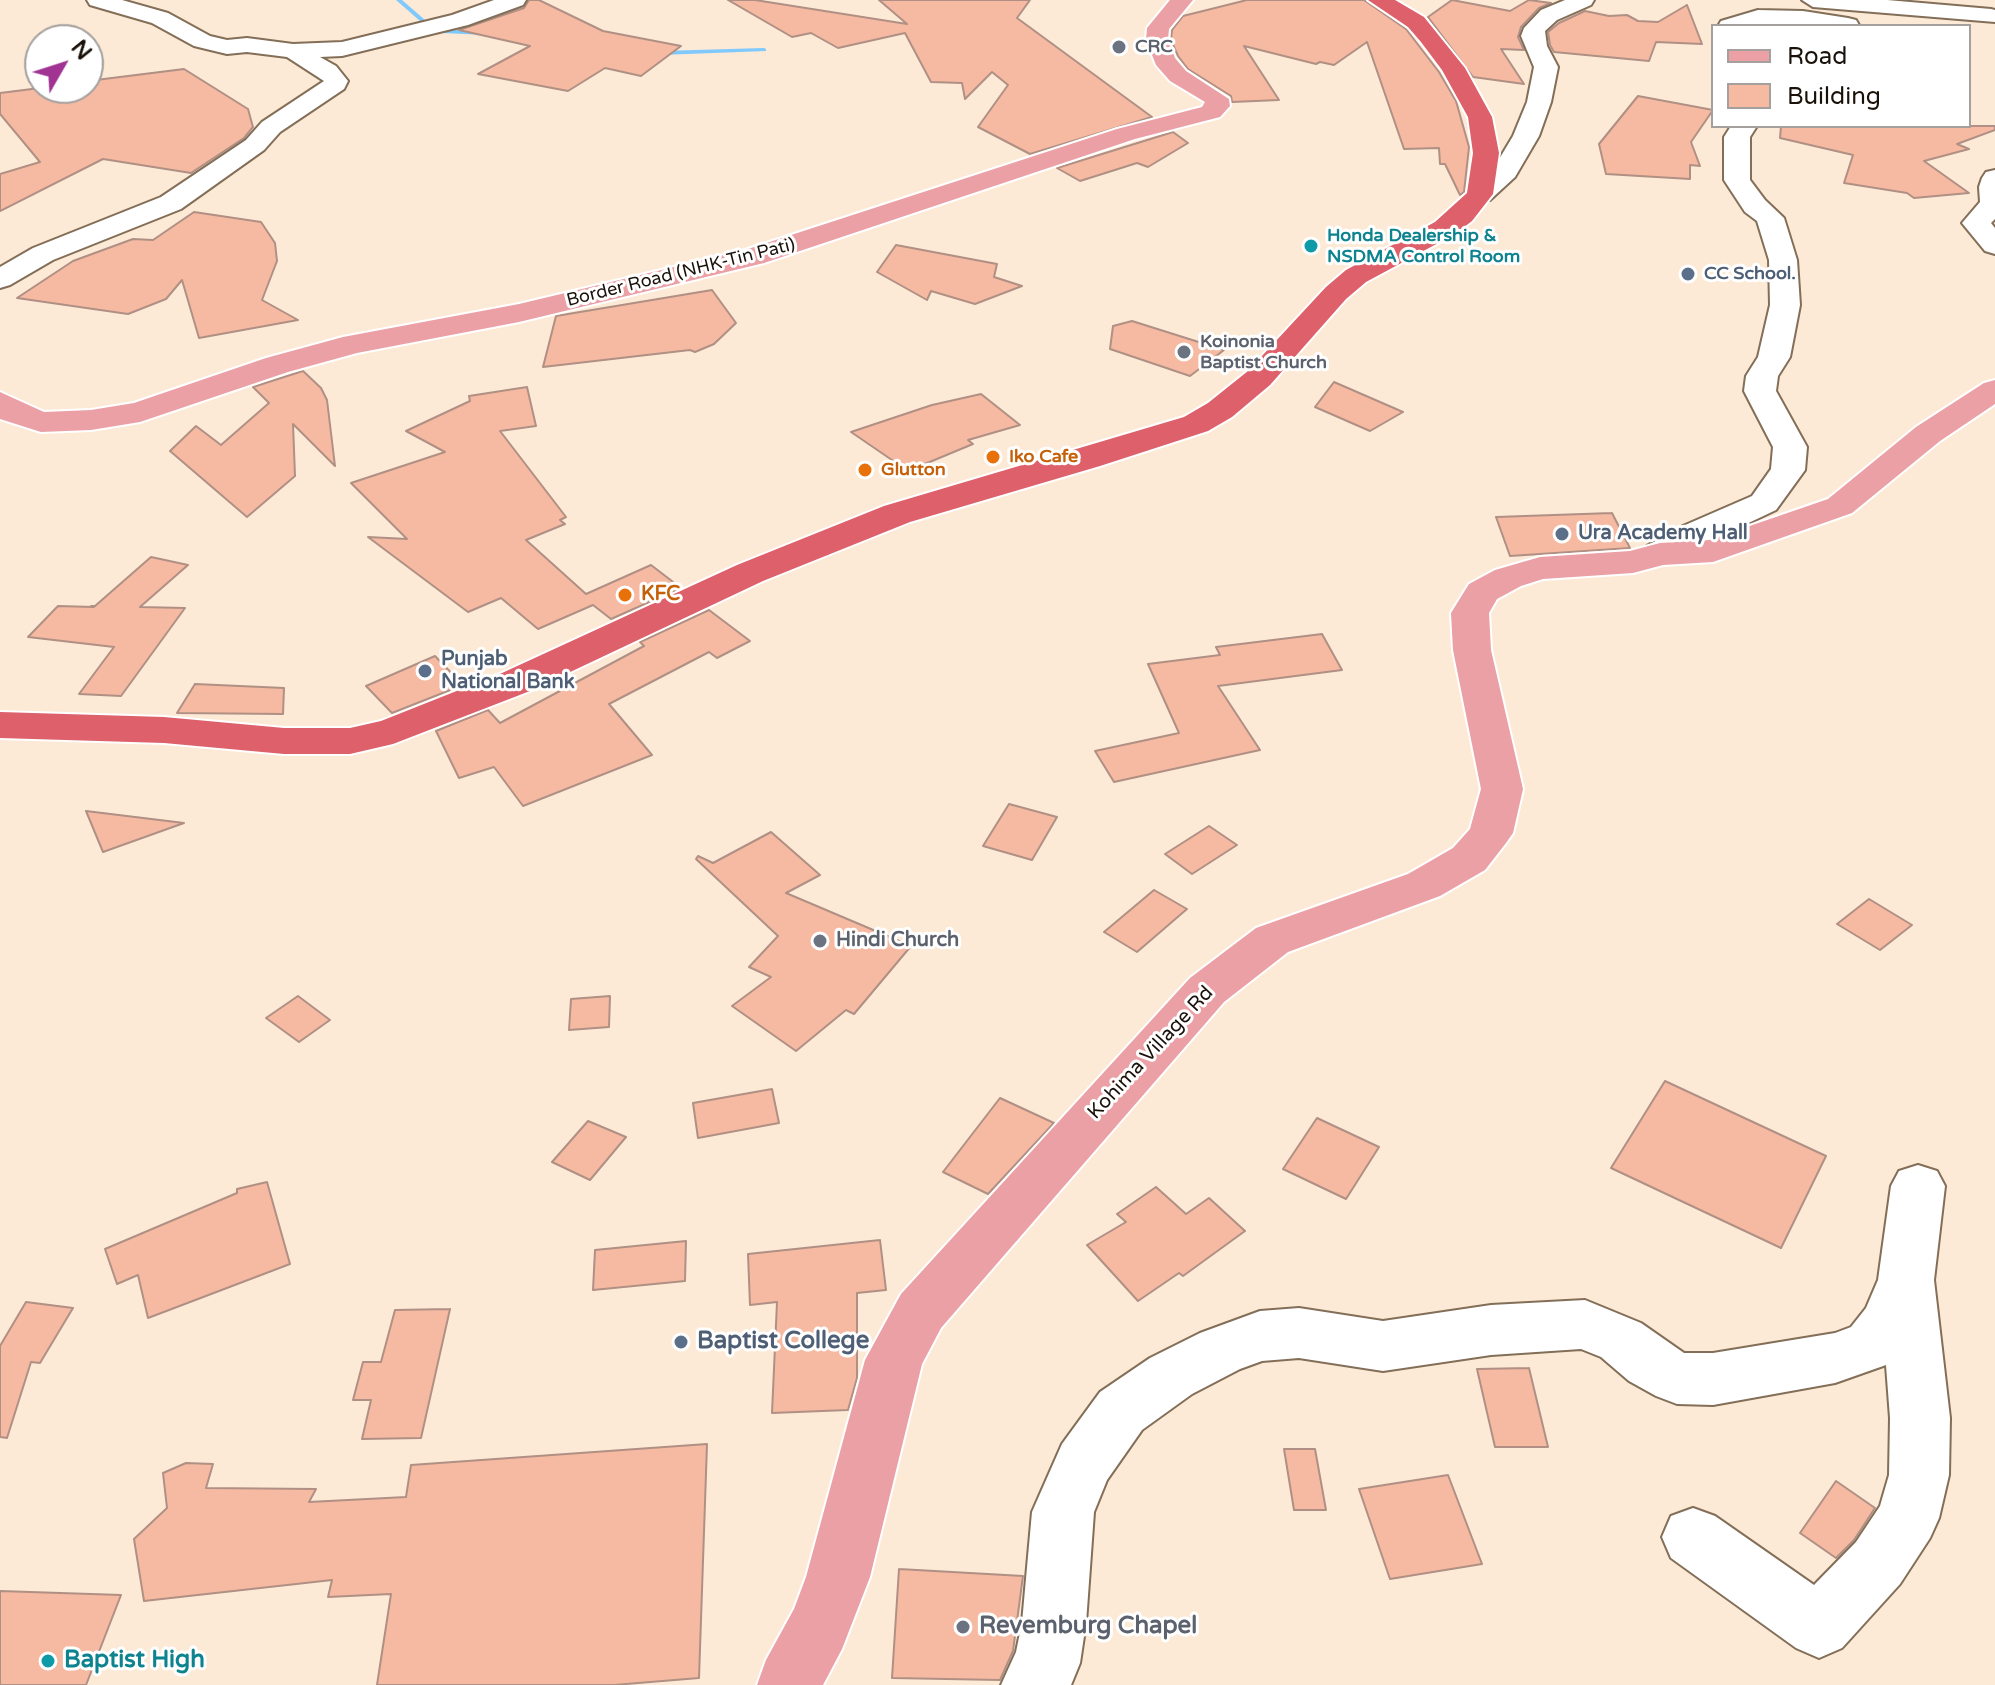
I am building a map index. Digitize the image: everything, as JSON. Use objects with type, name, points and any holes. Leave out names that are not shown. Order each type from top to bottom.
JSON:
[{"type":"highway","points":[[0,725],[164,730],[310,741],[350,741],[393,731],[516,682],[750,573],[897,514],[1196,424],[1220,410],[1259,378],[1336,293],[1356,276],[1445,228],[1462,215],[1480,194],[1486,153],[1480,117],[1453,68],[1429,37],[1416,22],[1379,0]]},
{"type":"main road","name":"Border Road (NHK-Tin Pati)","points":[[0,402],[11,412],[41,422],[91,420],[140,412],[277,365],[354,344],[519,313],[754,257],[1126,134],[1211,112],[1218,106],[1217,99],[1178,76],[1164,60],[1157,40],[1158,28],[1182,0]]},
{"type":"main road","name":"Kohima Village Rd","points":[[789,1684],[819,1627],[838,1577],[894,1360],[921,1311],[1207,990],[1272,940],[1424,885],[1469,859],[1491,833],[1502,789],[1472,650],[1470,613],[1482,592],[1508,578],[1540,568],[1633,562],[1660,554],[1713,551],[1840,506],[1928,434],[1995,390]]},
{"type":"street","points":[[98,0],[160,18],[202,41],[227,47],[247,45],[293,51],[342,49],[443,25],[515,0]]},
{"type":"street","points":[[1480,194],[1506,171],[1526,136],[1539,102],[1546,67],[1532,36],[1535,28],[1549,15],[1583,0]]},
{"type":"street","points":[[1711,32],[1709,21],[1720,10],[1755,0]]},
{"type":"street","points":[[1813,0],[1993,16]]},
{"type":"street","points":[[1908,0],[1993,16]]},
{"type":"street","points":[[1735,24],[1758,17],[1803,18],[1842,24]]},
{"type":"street","points":[[0,279],[43,254],[171,203],[255,145],[271,127],[332,89],[336,81],[328,71],[293,51]]},
{"type":"street","points":[[1660,554],[1689,537],[1764,503],[1788,470],[1790,447],[1760,391],[1762,376],[1774,357],[1785,305],[1783,260],[1770,218],[1755,206],[1737,180],[1737,137],[1743,128]]},
{"type":"street","points":[[1995,178],[1992,187],[1994,203],[1976,223],[1995,245]]},
{"type":"street","points":[[1693,1537],[1819,1626],[1878,1563],[1908,1518],[1919,1475],[1920,1418],[1906,1280],[1918,1186]]},
{"type":"street","points":[[1034,1685],[1047,1663],[1054,1623],[1063,1512],[1083,1464],[1121,1411],[1171,1376],[1220,1351],[1260,1336],[1299,1333],[1383,1346],[1491,1330],[1585,1324],[1621,1340],[1649,1363],[1677,1378],[1713,1379],[1835,1358],[1871,1346],[1887,1323],[1906,1280]]},
{"type":"building","points":[[529,0],[539,0],[603,31],[681,46],[641,76],[605,68],[568,91],[478,74],[530,46],[459,30],[524,8]]},
{"type":"building","points":[[728,0],[755,0],[907,24],[879,0],[1030,0],[1017,18],[1152,117],[1030,154],[978,127],[1008,85],[992,72],[965,99],[962,83],[931,82],[905,33],[838,48],[811,33],[792,37]]},
{"type":"building","points":[[1247,0],[1364,0],[1406,29],[1439,72],[1456,101],[1469,147],[1464,192],[1460,195],[1445,164],[1440,164],[1439,148],[1404,149],[1367,42],[1334,65],[1316,64],[1244,46],[1279,100],[1232,102],[1231,96],[1188,69],[1171,40],[1172,30],[1183,16]]},
{"type":"building","points":[[1452,0],[1510,11],[1529,0],[1551,3],[1539,8],[1521,27],[1518,37],[1524,50],[1501,49],[1524,84],[1473,77],[1428,17]]},
{"type":"building","points":[[1687,5],[1702,44],[1656,42],[1649,61],[1554,52],[1550,45],[1548,32],[1585,11],[1658,22]]},
{"type":"building","points":[[184,69],[248,109],[253,127],[244,138],[191,173],[103,159],[0,211],[0,174],[40,162],[0,114],[0,93],[24,90],[24,104],[104,104],[104,79]]},
{"type":"building","points":[[1638,96],[1711,110],[1691,142],[1700,166],[1690,165],[1690,179],[1606,174],[1599,144]]},
{"type":"building","points":[[1995,126],[1995,130],[1957,144],[1969,149],[1924,161],[1969,193],[1914,198],[1907,193],[1844,183],[1853,155],[1780,138],[1781,128]]},
{"type":"building","points":[[1173,132],[1188,143],[1148,167],[1137,163],[1080,181],[1057,168]]},
{"type":"building","points":[[194,212],[261,222],[275,243],[277,261],[262,300],[298,320],[199,338],[182,280],[166,299],[128,314],[17,298],[73,261],[133,239],[153,240]]},
{"type":"building","points":[[896,245],[997,264],[994,277],[1022,286],[975,304],[931,291],[927,300],[877,272]]},
{"type":"building","points":[[712,290],[736,323],[714,344],[695,352],[690,350],[543,367],[556,316]]},
{"type":"building","points":[[1132,321],[1224,350],[1190,376],[1110,349],[1113,326]]},
{"type":"building","points":[[303,371],[321,388],[327,400],[335,466],[293,424],[295,476],[247,517],[170,451],[196,426],[221,445],[269,403],[253,387]]},
{"type":"building","points":[[1334,382],[1403,412],[1370,431],[1315,407]]},
{"type":"building","points":[[527,387],[536,426],[500,431],[566,517],[560,520],[565,524],[526,540],[586,594],[651,565],[681,588],[611,619],[593,605],[538,629],[501,598],[468,612],[368,537],[407,539],[351,483],[445,452],[406,431],[470,401],[469,396]]},
{"type":"building","points":[[981,394],[1020,425],[968,440],[973,444],[908,471],[851,432],[932,405]]},
{"type":"building","name":"Ura Academy Hall","points":[[1612,513],[1630,548],[1510,556],[1496,517]]},
{"type":"building","points":[[151,557],[188,565],[140,607],[185,608],[121,696],[79,694],[114,647],[28,637],[58,606],[94,607],[91,606],[95,606]]},
{"type":"building","points":[[709,610],[750,641],[717,658],[709,652],[609,704],[652,755],[523,806],[494,767],[459,778],[436,731],[488,710],[500,723],[644,646],[640,642]]},
{"type":"building","points":[[1322,634],[1342,670],[1218,686],[1260,750],[1114,782],[1095,751],[1179,733],[1148,664],[1220,655],[1216,647]]},
{"type":"building","name":"Punjab National Bank","points":[[435,656],[463,685],[392,713],[366,686]]},
{"type":"building","points":[[195,684],[284,688],[283,714],[177,713]]},
{"type":"building","points":[[1009,804],[1057,817],[1032,860],[983,846]]},
{"type":"building","points":[[86,811],[184,823],[103,852]]},
{"type":"building","points":[[1209,826],[1237,845],[1192,874],[1165,854]]},
{"type":"building","points":[[771,832],[820,875],[786,893],[911,946],[854,1014],[846,1010],[796,1051],[732,1006],[771,977],[749,967],[778,936],[696,859],[698,856],[713,863]]},
{"type":"building","points":[[1154,890],[1187,909],[1137,952],[1104,932]]},
{"type":"building","points":[[1869,899],[1912,925],[1880,950],[1837,924]]},
{"type":"building","points":[[298,996],[330,1020],[299,1042],[266,1018]]},
{"type":"building","points":[[610,996],[609,1027],[569,1030],[571,999]]},
{"type":"building","points":[[1665,1081],[1826,1156],[1781,1248],[1611,1168]]},
{"type":"building","points":[[772,1089],[779,1123],[698,1138],[693,1103]]},
{"type":"building","points":[[1000,1098],[1054,1123],[988,1194],[943,1172]]},
{"type":"building","points":[[1317,1118],[1379,1147],[1346,1199],[1283,1169]]},
{"type":"building","points":[[588,1121],[626,1137],[590,1180],[552,1162]]},
{"type":"building","points":[[267,1182],[290,1264],[148,1318],[138,1275],[117,1284],[105,1249],[237,1193],[237,1189]]},
{"type":"building","points":[[1156,1187],[1186,1214],[1209,1198],[1245,1231],[1183,1276],[1179,1273],[1138,1301],[1087,1245],[1126,1222],[1117,1214]]},
{"type":"building","points":[[880,1240],[886,1290],[857,1293],[857,1378],[848,1410],[772,1413],[777,1302],[750,1305],[748,1254]]},
{"type":"building","points":[[686,1241],[685,1281],[593,1290],[595,1250]]},
{"type":"building","points":[[26,1302],[73,1308],[40,1363],[31,1362],[7,1438],[0,1437],[0,1346]]},
{"type":"building","points":[[450,1309],[421,1438],[362,1439],[371,1400],[353,1400],[363,1362],[381,1362],[395,1310]]},
{"type":"building","points":[[1529,1368],[1548,1447],[1495,1447],[1477,1369]]},
{"type":"building","points":[[707,1444],[699,1678],[614,1685],[377,1685],[391,1594],[328,1597],[332,1580],[144,1601],[134,1539],[167,1508],[163,1473],[186,1463],[213,1464],[206,1488],[316,1489],[309,1502],[406,1497],[411,1465]]},
{"type":"building","points":[[1284,1449],[1315,1449],[1326,1510],[1294,1510]]},
{"type":"building","points":[[1448,1475],[1482,1564],[1390,1579],[1359,1489]]},
{"type":"building","points":[[1836,1481],[1875,1508],[1854,1540],[1836,1558],[1800,1533]]},
{"type":"building","name":"Revemburg Chapel","points":[[899,1569],[1023,1576],[1013,1651],[1000,1680],[892,1678]]},
{"type":"building","name":"Baptist High","points":[[0,1591],[121,1595],[86,1685],[0,1685]]},
{"type":"waterway","points":[[399,0],[430,27],[442,31],[486,33]]},
{"type":"waterway","points":[[661,53],[764,50]]},
{"type":"place","name":"CRC","points":[[1119,47]]},
{"type":"place","name":"Honda Dealership & NSDMA Control Room","points":[[1311,246]]},
{"type":"place","name":"CC School.","points":[[1688,274]]},
{"type":"place","name":"Koinonia Baptist Church","points":[[1184,352]]},
{"type":"place","name":"Iko Cafe","points":[[993,457]]},
{"type":"place","name":"Glutton","points":[[865,470]]},
{"type":"place","name":"Ura Academy Hall","points":[[1562,534]]},
{"type":"place","name":"KFC","points":[[625,595]]},
{"type":"place","name":"Punjab National Bank","points":[[425,671]]},
{"type":"place","name":"Hindi Church","points":[[820,941]]},
{"type":"place","name":"Baptist College","points":[[681,1342]]},
{"type":"place","name":"Revemburg Chapel","points":[[963,1627]]},
{"type":"place","name":"Baptist High","points":[[48,1661]]}]
